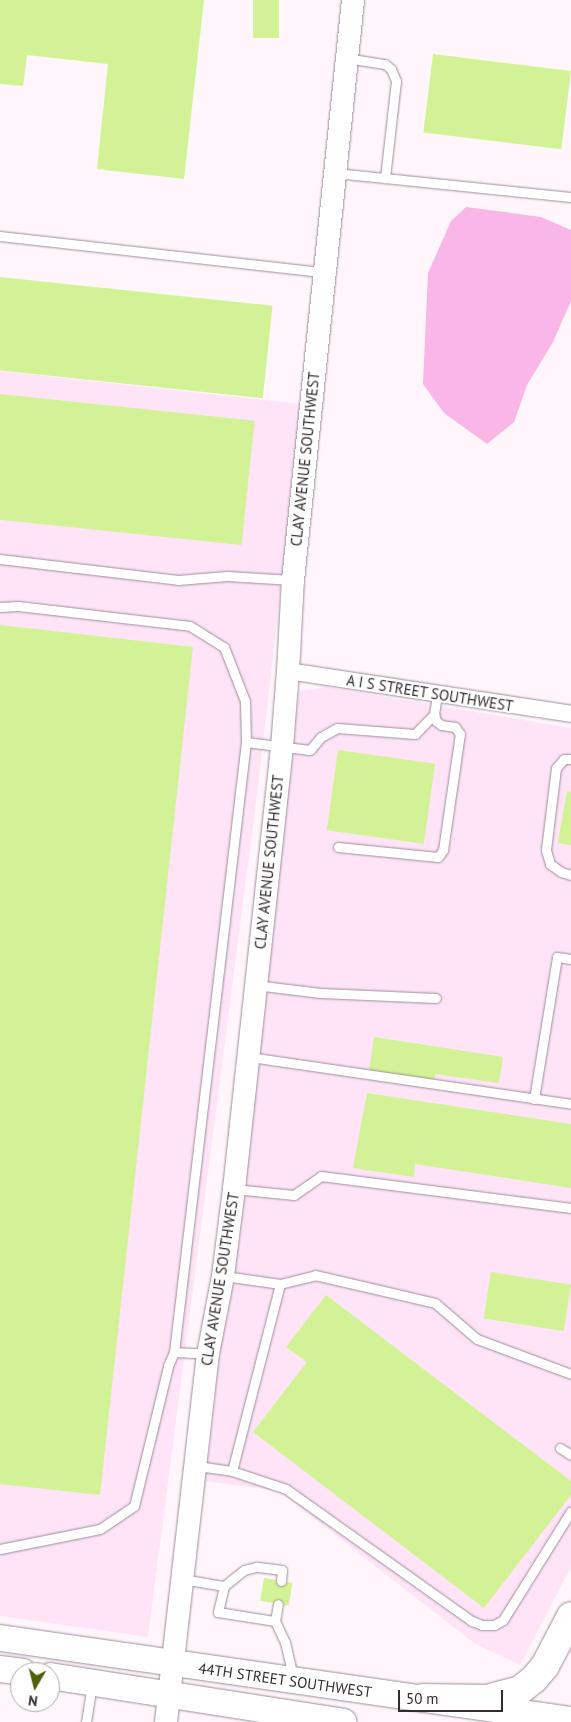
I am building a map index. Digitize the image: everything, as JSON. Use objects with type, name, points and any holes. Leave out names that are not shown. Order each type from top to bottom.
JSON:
[{"type":"highway","points":[[423,1698],[487,1699],[520,1690],[534,1679],[545,1666],[571,1616]]},
{"type":"main road","name":"44TH STREET SOUTHWEST","points":[[0,1638],[190,1667],[571,1720]]},
{"type":"main road","name":"44TH STREET SOUTHWEST","points":[[60,1677],[343,1722]]},
{"type":"street","name":"CLAY AVENUE SOUTHWEST","points":[[166,1722],[208,1354],[223,1276],[234,1189],[282,747],[293,580],[323,272],[353,0]]},
{"type":"street","name":"A I S STREET SOUTHWEST","points":[[288,671],[571,714]]},
{"type":"lane","points":[[346,58],[384,64],[391,69],[396,81],[385,178]]},
{"type":"lane","points":[[335,173],[571,197]]},
{"type":"lane","points":[[0,236],[323,272]]},
{"type":"lane","points":[[0,560],[178,580],[227,576],[293,580]]},
{"type":"lane","points":[[0,601],[18,606],[190,626],[224,646],[245,701],[246,742],[174,1352],[168,1366],[134,1506],[100,1530],[0,1549]]},
{"type":"lane","points":[[0,607],[18,606]]},
{"type":"lane","points":[[338,847],[438,857],[442,850],[460,734],[455,727],[441,725],[436,721],[434,714],[437,694]]},
{"type":"lane","points":[[246,742],[310,750],[321,737],[337,728],[415,734],[434,714]]},
{"type":"lane","points":[[571,759],[564,759],[556,768],[546,850],[550,864],[560,872],[571,875]]},
{"type":"lane","points":[[534,1099],[557,957],[571,959]]},
{"type":"lane","points":[[255,985],[321,992],[436,998]]},
{"type":"lane","points":[[248,1057],[571,1104]]},
{"type":"lane","points":[[234,1189],[294,1195],[321,1176],[571,1208]]},
{"type":"lane","points":[[223,1276],[280,1284],[315,1275],[435,1303],[477,1339],[571,1374]]},
{"type":"lane","points":[[232,1471],[280,1284]]},
{"type":"lane","points":[[174,1352],[208,1354]]},
{"type":"lane","points":[[560,1448],[571,1455]]},
{"type":"lane","points":[[195,1466],[232,1471],[286,1489],[472,1621],[482,1625],[494,1624],[503,1620],[571,1511]]},
{"type":"lane","points":[[275,1621],[218,1612],[224,1586],[244,1570],[256,1567],[282,1570],[281,1581]]},
{"type":"lane","points":[[182,1579],[224,1586]]},
{"type":"lane","points":[[278,1604],[275,1621],[285,1642],[293,1680]]},
{"type":"lane","points":[[86,1722],[92,1682]]},
{"type":"shaded area","points":[[466,207],[541,217],[571,230],[571,301],[553,342],[527,385],[514,422],[487,444],[444,413],[423,384],[428,273],[451,221]]},
{"type":"shaded area","points":[[0,371],[302,404],[258,786],[148,1637],[0,1616]]},
{"type":"shaded area","points":[[326,687],[571,728],[571,1567],[520,1665],[474,1643],[279,1491],[205,1481],[299,691]]},
{"type":"building","points":[[0,0],[204,0],[184,179],[97,169],[108,64],[27,55],[23,86],[0,84]]},
{"type":"building","points":[[253,0],[279,0],[279,38],[253,38]]},
{"type":"building","points":[[433,54],[571,71],[561,149],[423,132]]},
{"type":"building","points":[[0,277],[272,306],[263,398],[0,371]]},
{"type":"building","points":[[0,394],[255,421],[242,545],[0,520]]},
{"type":"building","points":[[0,625],[193,647],[100,1495],[0,1484]]},
{"type":"building","points":[[338,750],[435,764],[424,844],[327,830]]},
{"type":"building","points":[[567,791],[571,792],[571,845],[558,843]]},
{"type":"building","points":[[374,1037],[503,1057],[499,1083],[435,1074],[434,1081],[369,1071]]},
{"type":"building","points":[[367,1093],[571,1124],[571,1188],[415,1164],[414,1177],[353,1168]]},
{"type":"building","points":[[491,1272],[571,1285],[564,1331],[484,1318]]},
{"type":"building","points":[[326,1295],[571,1481],[571,1495],[484,1608],[253,1432],[307,1362],[286,1347]]},
{"type":"building","points":[[264,1578],[293,1583],[289,1606],[260,1601]]}]
